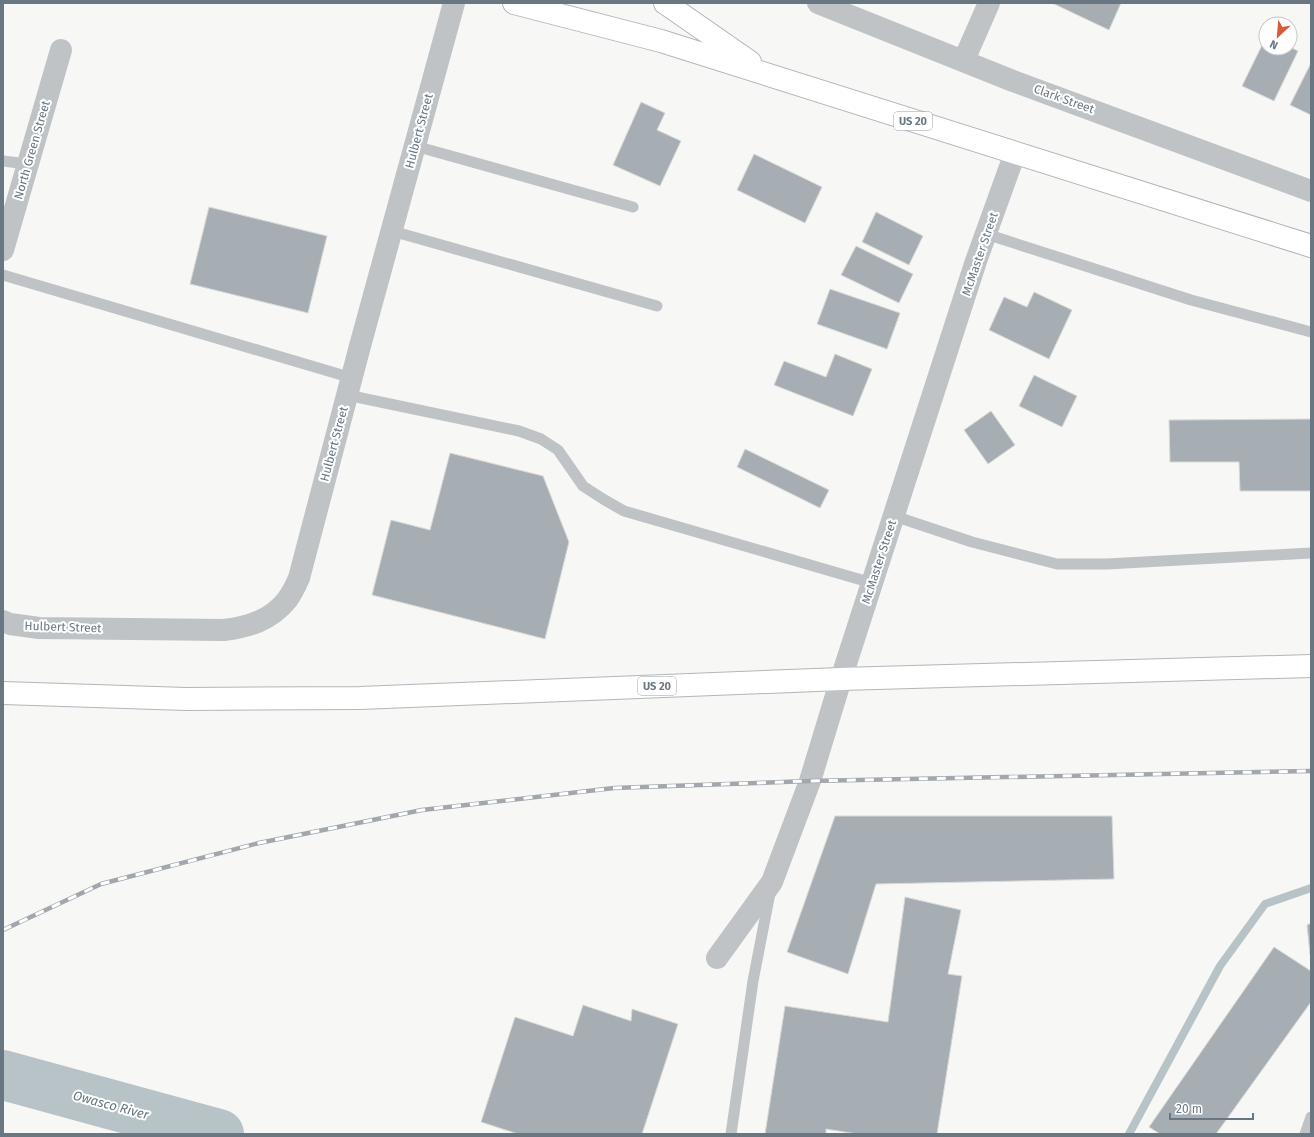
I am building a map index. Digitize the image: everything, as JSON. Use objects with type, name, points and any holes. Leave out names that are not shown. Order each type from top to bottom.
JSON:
[{"type":"highway","name":"US 20","points":[[514,3],[661,41],[1015,154],[1311,246]]},
{"type":"highway","points":[[665,3],[768,74]]},
{"type":"highway","name":"US 20","points":[[3,693],[186,699],[360,698],[841,679],[1311,666]]},
{"type":"street","name":"Hulbert Street","points":[[3,621],[10,624],[39,628],[224,630],[241,628],[262,621],[270,616],[287,599],[299,578],[454,3]]},
{"type":"street","name":"Clark Street","points":[[818,3],[964,60],[1013,81],[1311,191]]},
{"type":"street","points":[[964,60],[989,3]]},
{"type":"street","name":"North Green Street","points":[[3,250],[61,50]]},
{"type":"street","name":"McMaster Street","points":[[717,958],[772,882],[810,781],[841,679],[986,234],[1015,154]]},
{"type":"lane","points":[[415,146],[632,207]]},
{"type":"lane","points":[[3,161],[28,164]]},
{"type":"lane","points":[[392,230],[656,306]]},
{"type":"lane","points":[[986,234],[1191,300],[1311,332]]},
{"type":"lane","points":[[3,275],[350,386],[519,431],[541,439],[558,450],[583,486],[624,511],[872,583]]},
{"type":"lane","points":[[894,516],[972,542],[1057,564],[1107,564],[1311,553]]},
{"type":"lane","points":[[731,1134],[753,981],[772,882]]},
{"type":"lane","points":[[1305,1134],[1311,1117]]},
{"type":"building","points":[[1052,3],[1121,3],[1109,30]]},
{"type":"building","points":[[1258,53],[1258,56],[1296,56],[1274,101],[1242,86]]},
{"type":"building","points":[[1311,63],[1311,115],[1290,105]]},
{"type":"building","points":[[641,102],[665,113],[657,130],[681,141],[660,186],[613,165]]},
{"type":"building","points":[[754,154],[822,187],[805,223],[737,190]]},
{"type":"building","points":[[209,207],[327,236],[308,313],[190,284]]},
{"type":"building","points":[[876,212],[923,236],[909,265],[862,242]]},
{"type":"building","points":[[856,246],[913,274],[899,303],[841,275]]},
{"type":"building","points":[[830,289],[900,313],[887,349],[817,324]]},
{"type":"building","points":[[1034,292],[1072,310],[1049,359],[989,330],[1004,297],[1027,307]]},
{"type":"building","points":[[835,354],[872,369],[853,416],[774,385],[784,361],[826,377]]},
{"type":"building","points":[[1034,375],[1077,396],[1062,427],[1019,406]]},
{"type":"building","points":[[991,411],[1015,445],[988,464],[964,430]]},
{"type":"building","points":[[1311,419],[1311,491],[1240,491],[1239,462],[1170,462],[1169,420]]},
{"type":"building","points":[[745,449],[829,490],[820,508],[737,467]]},
{"type":"building","points":[[450,453],[543,476],[569,542],[545,639],[372,595],[391,520],[430,530]]},
{"type":"building","points":[[835,816],[1112,816],[1114,879],[876,884],[848,974],[787,952]]},
{"type":"building","points":[[905,897],[961,910],[948,974],[962,976],[937,1134],[857,1134],[826,1129],[826,1134],[765,1134],[785,1006],[888,1022]]},
{"type":"building","points":[[1311,923],[1311,955],[1310,955],[1307,925]]},
{"type":"building","points":[[1274,947],[1311,971],[1311,1002],[1216,1134],[1160,1134],[1149,1127]]},
{"type":"building","points":[[583,1005],[631,1021],[632,1009],[678,1024],[642,1134],[518,1134],[481,1122],[515,1017],[573,1036]]},
{"type":"waterway","points":[[1129,1134],[1220,966],[1265,904],[1311,888]]},
{"type":"waterway","name":"Owasco River","points":[[3,1075],[219,1134]]},
{"type":"railway","points":[[3,930],[101,884],[259,843],[422,810],[614,788],[810,781],[1311,771]]}]
